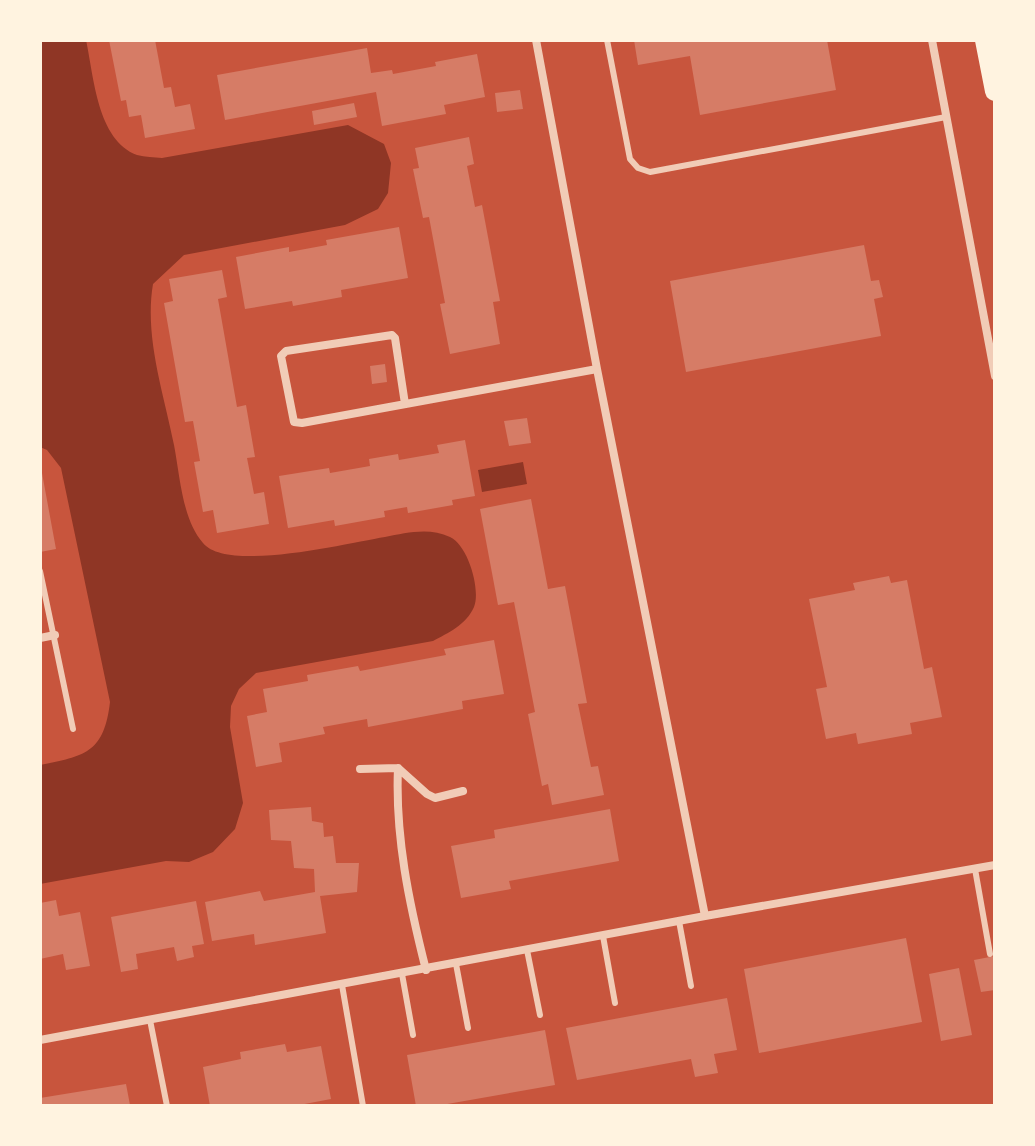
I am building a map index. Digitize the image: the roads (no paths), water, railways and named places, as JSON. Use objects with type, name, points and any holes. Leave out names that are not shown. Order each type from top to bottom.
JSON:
[{"type":"main road","points":[[985,40],[995,91]]},
{"type":"street","points":[[536,40],[597,369],[705,916]]},
{"type":"street","points":[[932,40],[995,376]]},
{"type":"street","points":[[405,404],[392,335],[286,351],[281,356],[294,422],[302,423],[597,369]]},
{"type":"street","points":[[40,638],[55,635]]},
{"type":"street","points":[[360,769],[398,768],[435,798],[463,791]]},
{"type":"street","points":[[398,768],[397,805],[410,909],[426,970]]},
{"type":"street","points":[[40,1040],[995,865]]},
{"type":"lane","points":[[607,40],[630,159],[638,168],[650,172],[946,117]]},
{"type":"lane","points":[[40,571],[73,729]]},
{"type":"lane","points":[[975,869],[991,950]]},
{"type":"lane","points":[[679,921],[691,986]]},
{"type":"lane","points":[[603,936],[615,1003]]},
{"type":"lane","points":[[527,950],[540,1015]]},
{"type":"lane","points":[[456,964],[468,1028]]},
{"type":"lane","points":[[402,974],[413,1035]]},
{"type":"lane","points":[[342,985],[363,1106]]},
{"type":"lane","points":[[150,1020],[167,1106]]}]
